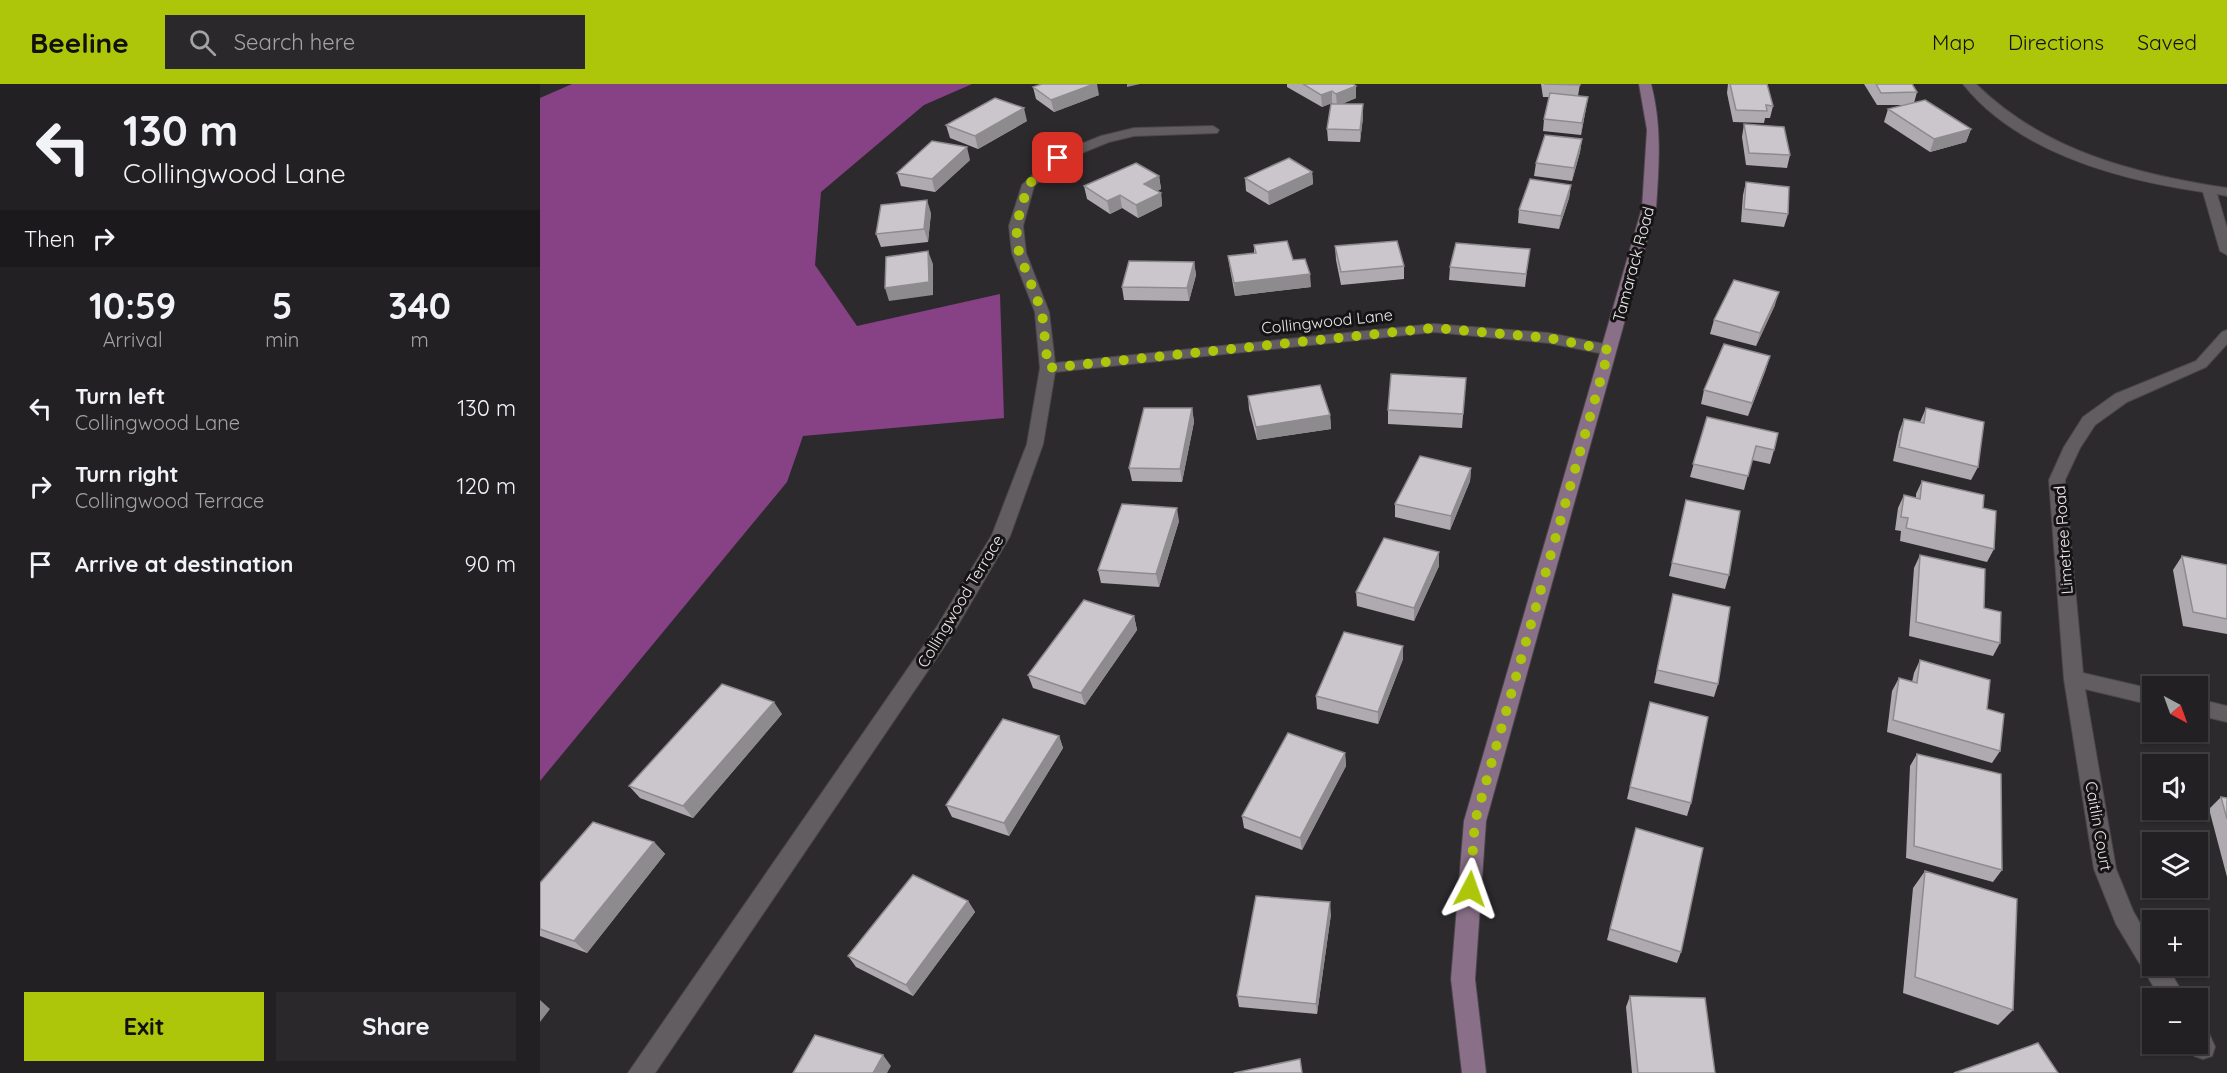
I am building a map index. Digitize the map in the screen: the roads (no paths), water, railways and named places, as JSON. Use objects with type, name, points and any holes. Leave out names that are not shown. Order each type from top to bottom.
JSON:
[{"type":"street","name":"Tamarack Road","points":[[1474,1073],[1463,979],[1475,821],[1649,208],[1655,147],[1650,101],[1645,84]]},
{"type":"street","points":[[1970,84],[1984,102],[2033,134],[2096,162],[2174,185],[2227,192]]},
{"type":"street","name":"Collingwood Terrace","points":[[640,1073],[945,630],[1001,536],[1035,444],[1048,368],[1042,312],[1019,253],[1016,226],[1028,185],[1058,158],[1105,139],[1134,132],[1213,130]]},
{"type":"street","points":[[2210,190],[2227,251]]},
{"type":"street","name":"Collingwood Lane","points":[[1048,368],[1434,328],[1549,338],[1609,350]]},
{"type":"street","name":"Limetree Road","points":[[2074,679],[2057,480],[2068,455],[2089,421],[2121,398],[2201,364],[2227,335]]},
{"type":"street","points":[[2074,679],[2142,695]]},
{"type":"street","name":"Caitlin Court","points":[[2074,679],[2105,869],[2124,917],[2142,947]]},
{"type":"street","points":[[2208,709],[2227,714]]}]
